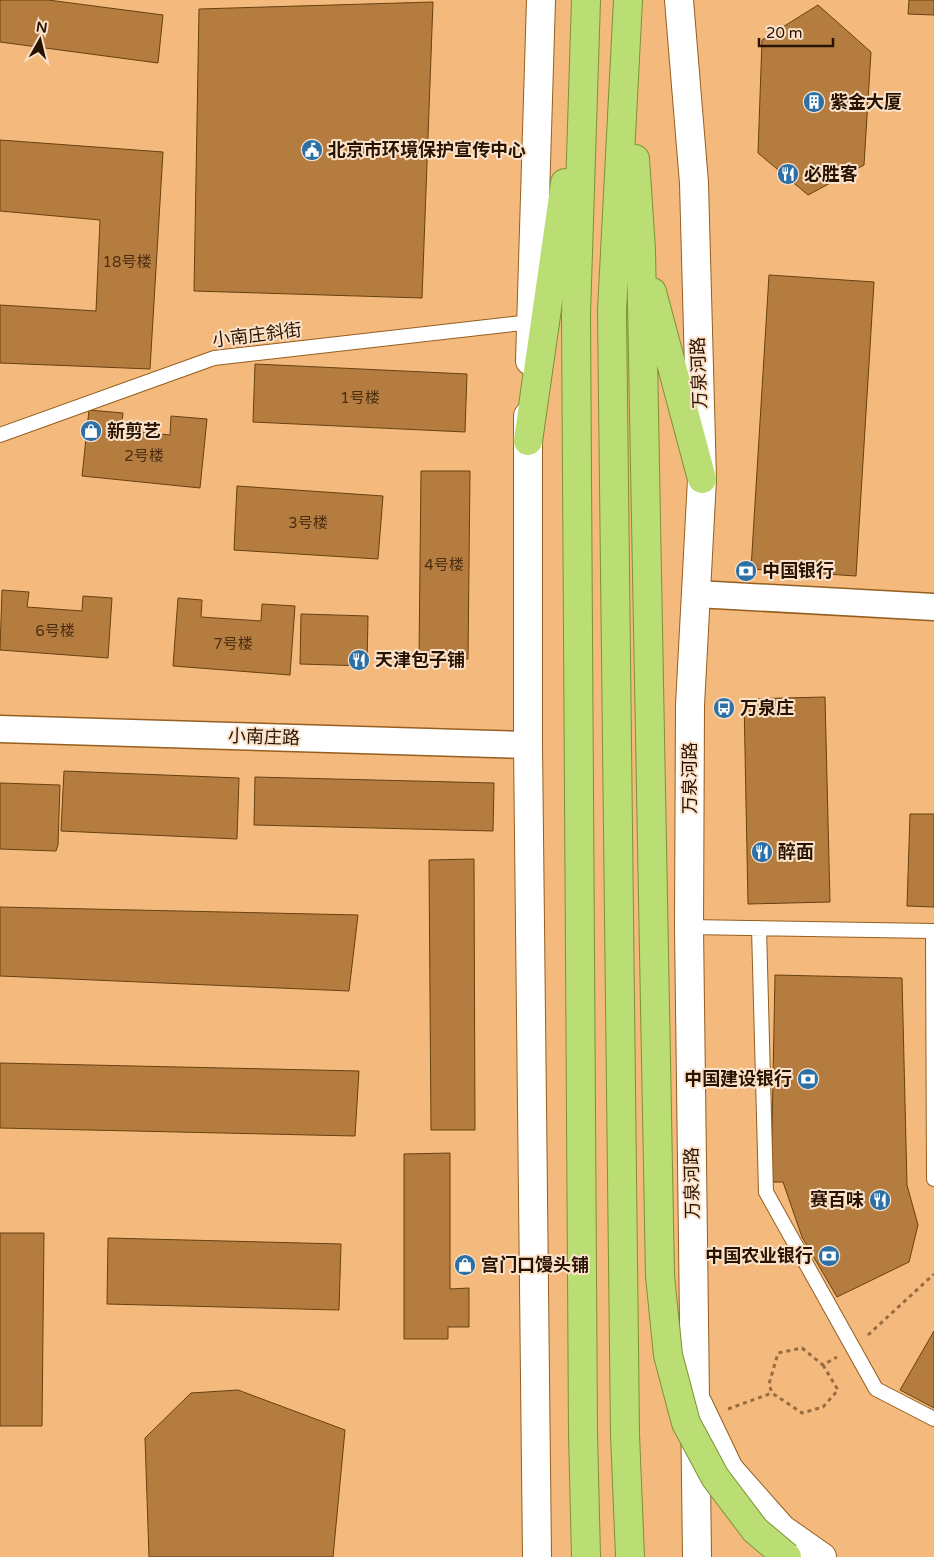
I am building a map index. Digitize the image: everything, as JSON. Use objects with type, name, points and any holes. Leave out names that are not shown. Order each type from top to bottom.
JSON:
[{"type":"highway","points":[[586,0],[576,314],[583,1433],[586,1557]]},
{"type":"highway","points":[[628,0],[612,311],[624,1434],[630,1557]]},
{"type":"highway","points":[[627,35],[641,250],[660,1276],[668,1355],[686,1423],[715,1477],[755,1530],[787,1557]]},
{"type":"highway","points":[[528,441],[584,53]]},
{"type":"highway","points":[[641,250],[702,478]]},
{"type":"street","points":[[537,1557],[528,745],[528,441],[540,0]]},
{"type":"street","name":"万泉河路","points":[[679,0],[694,183],[702,478],[690,705],[689,927],[699,1407],[697,1545]]},
{"type":"street","points":[[696,594],[934,607]]},
{"type":"street","name":"小南庄路","points":[[0,729],[528,745]]},
{"type":"street","points":[[699,1407],[729,1470],[782,1529],[822,1557]]},
{"type":"street","points":[[681,1557],[697,1545]]},
{"type":"lane","name":"小南庄斜街","points":[[0,435],[214,358],[531,322]]},
{"type":"lane","points":[[689,927],[933,931],[934,1179]]},
{"type":"lane","points":[[759,928],[766,1192],[876,1389],[934,1418]]},
{"type":"path","points":[[823,1365],[854,1349],[934,1274]]},
{"type":"path","points":[[802,1348],[823,1365],[838,1390],[823,1408],[802,1413],[772,1393],[769,1384],[778,1353],[802,1348]]},
{"type":"path","points":[[699,1407],[772,1393]]},
{"type":"building","points":[[0,0],[48,0],[163,15],[158,63],[0,42]]},
{"type":"building","points":[[909,0],[934,0],[934,15],[908,14]]},
{"type":"building","name":"北京市环境保护宣传中心","points":[[433,2],[422,298],[194,291],[199,9]]},
{"type":"building","name":"紫金大厦","points":[[818,5],[871,52],[864,165],[808,195],[758,153],[762,40]]},
{"type":"building","points":[[0,140],[163,152],[150,369],[0,363],[0,305],[96,311],[100,220],[0,211]]},
{"type":"building","points":[[769,275],[874,282],[856,576],[751,569]]},
{"type":"building","points":[[255,364],[467,374],[465,432],[253,422]]},
{"type":"building","points":[[89,410],[123,413],[121,430],[170,435],[171,416],[207,419],[200,488],[82,476]]},
{"type":"building","points":[[421,471],[470,471],[468,659],[419,658]]},
{"type":"building","points":[[237,486],[383,496],[378,559],[234,550]]},
{"type":"building","points":[[2,590],[29,592],[27,607],[82,611],[83,596],[112,598],[108,658],[0,650]]},
{"type":"building","points":[[178,598],[202,600],[201,617],[261,621],[262,604],[295,606],[290,675],[173,666]]},
{"type":"building","points":[[301,614],[368,616],[367,666],[300,664]]},
{"type":"building","points":[[825,697],[830,902],[748,904],[744,699]]},
{"type":"building","points":[[64,771],[239,778],[237,839],[61,831]]},
{"type":"building","points":[[255,777],[494,783],[493,831],[254,825]]},
{"type":"building","points":[[0,783],[60,785],[58,845],[56,851],[0,849]]},
{"type":"building","points":[[910,814],[934,814],[934,907],[907,906]]},
{"type":"building","points":[[474,859],[475,1130],[431,1130],[429,860]]},
{"type":"building","points":[[0,907],[358,915],[349,991],[0,976]]},
{"type":"building","points":[[775,975],[902,978],[907,1185],[918,1225],[909,1262],[837,1297],[802,1237],[783,1182],[771,1182]]},
{"type":"building","points":[[0,1063],[359,1071],[355,1136],[0,1128]]},
{"type":"building","points":[[450,1153],[450,1289],[469,1288],[469,1327],[448,1327],[448,1339],[404,1339],[404,1154]]},
{"type":"building","points":[[0,1233],[44,1233],[42,1426],[0,1426]]},
{"type":"building","points":[[108,1238],[341,1244],[339,1310],[107,1304]]},
{"type":"building","points":[[934,1331],[934,1408],[900,1390]]},
{"type":"building","points":[[238,1390],[345,1430],[333,1557],[149,1557],[145,1438],[191,1393]]},
{"type":"place","name":"紫金大厦","points":[[814,102]]},
{"type":"place","name":"北京市环境保护宣传中心","points":[[312,150]]},
{"type":"place","name":"必胜客","points":[[788,174]]},
{"type":"place","name":"新剪艺","points":[[91,431]]},
{"type":"place","name":"中国银行","points":[[746,571]]},
{"type":"place","name":"天津包子铺","points":[[359,660]]},
{"type":"place","name":"万泉庄","points":[[724,708]]},
{"type":"place","name":"醉面","points":[[762,852]]},
{"type":"place","name":"中国建设银行","points":[[808,1079]]},
{"type":"place","name":"赛百味","points":[[880,1200]]},
{"type":"place","name":"中国农业银行","points":[[829,1256]]},
{"type":"place","name":"宫门口馒头铺","points":[[465,1265]]}]
